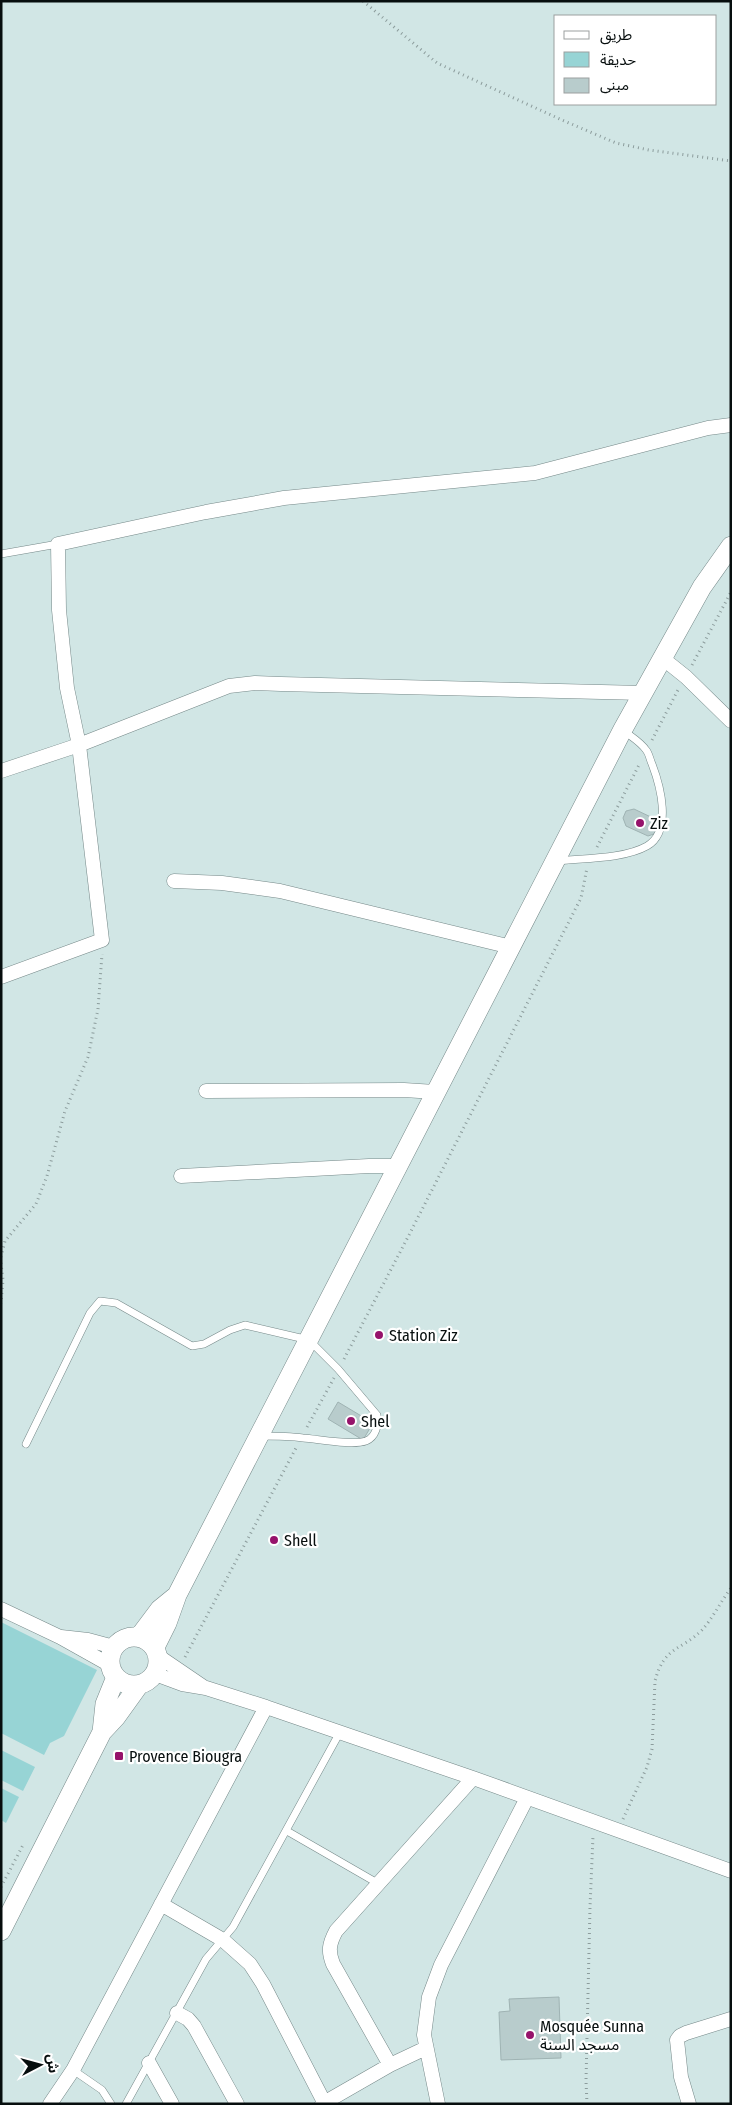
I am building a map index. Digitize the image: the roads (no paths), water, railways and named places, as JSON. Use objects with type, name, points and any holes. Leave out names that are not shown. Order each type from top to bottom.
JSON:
[{"type":"main road","points":[[1,1930],[102,1732],[121,1711],[139,1685],[148,1681],[152,1654],[177,1595],[435,1092],[661,656],[702,587],[731,546]]},
{"type":"main road","points":[[102,1732],[105,1704],[113,1671],[110,1656],[114,1647],[121,1640],[130,1636],[152,1654]]},
{"type":"main road","points":[[113,1671],[123,1682],[139,1685]]},
{"type":"street","points":[[1,977],[102,940],[79,745],[67,688],[60,619],[58,544],[206,512],[284,498],[535,473],[708,428],[731,425]]},
{"type":"street","points":[[661,656],[686,677],[731,721]]},
{"type":"street","points":[[1,772],[79,745],[229,686],[255,684],[643,693]]},
{"type":"street","points":[[174,881],[222,883],[280,891],[511,947]]},
{"type":"street","points":[[206,1091],[404,1090],[435,1092]]},
{"type":"street","points":[[181,1176],[397,1166]]},
{"type":"street","points":[[1,1609],[60,1637],[113,1671]]},
{"type":"street","points":[[60,1637],[88,1640],[114,1647]]},
{"type":"street","points":[[152,1654],[178,1668],[206,1688]]},
{"type":"street","points":[[152,1654],[182,1684],[206,1688],[340,1732],[731,1871]]},
{"type":"street","points":[[50,2104],[73,2070],[266,1707]]},
{"type":"street","points":[[390,2065],[334,1964],[329,1951],[336,1931],[473,1778]]},
{"type":"street","points":[[438,2104],[424,2035],[429,1997],[441,1965],[527,1798]]},
{"type":"street","points":[[161,1904],[223,1940],[239,1953],[256,1972],[323,2103],[390,2065],[426,2048]]},
{"type":"street","points":[[176,2013],[188,2019],[194,2026],[237,2104]]},
{"type":"street","points":[[689,2104],[681,2076],[677,2040],[686,2033],[731,2020]]},
{"type":"street","points":[[149,2063],[172,2104]]},
{"type":"lane","points":[[1,554],[58,544]]},
{"type":"lane","points":[[556,861],[633,852],[650,844],[656,838],[662,821],[662,799],[659,783],[646,750],[623,729]]},
{"type":"lane","points":[[26,1444],[90,1313],[100,1301],[116,1303],[192,1346],[204,1344],[230,1330],[245,1325],[309,1340],[338,1368],[377,1415],[379,1422],[377,1428],[366,1441],[360,1442],[338,1442],[302,1437],[260,1436]]},
{"type":"lane","points":[[126,2104],[206,1959],[233,1927],[340,1732]]},
{"type":"lane","points":[[287,1831],[379,1884]]},
{"type":"lane","points":[[73,2070],[102,2090],[111,2104]]},
{"type":"place","name":"Ziz","points":[[640,823]]},
{"type":"place","name":"Station Ziz","points":[[379,1335]]},
{"type":"place","name":"Shel","points":[[351,1421]]},
{"type":"place","name":"Shell","points":[[274,1540]]},
{"type":"place","name":"Provence Biougra","points":[[119,1756]]},
{"type":"place","name":"Mosquée Sunna مسجد السنة","points":[[530,2035]]}]
